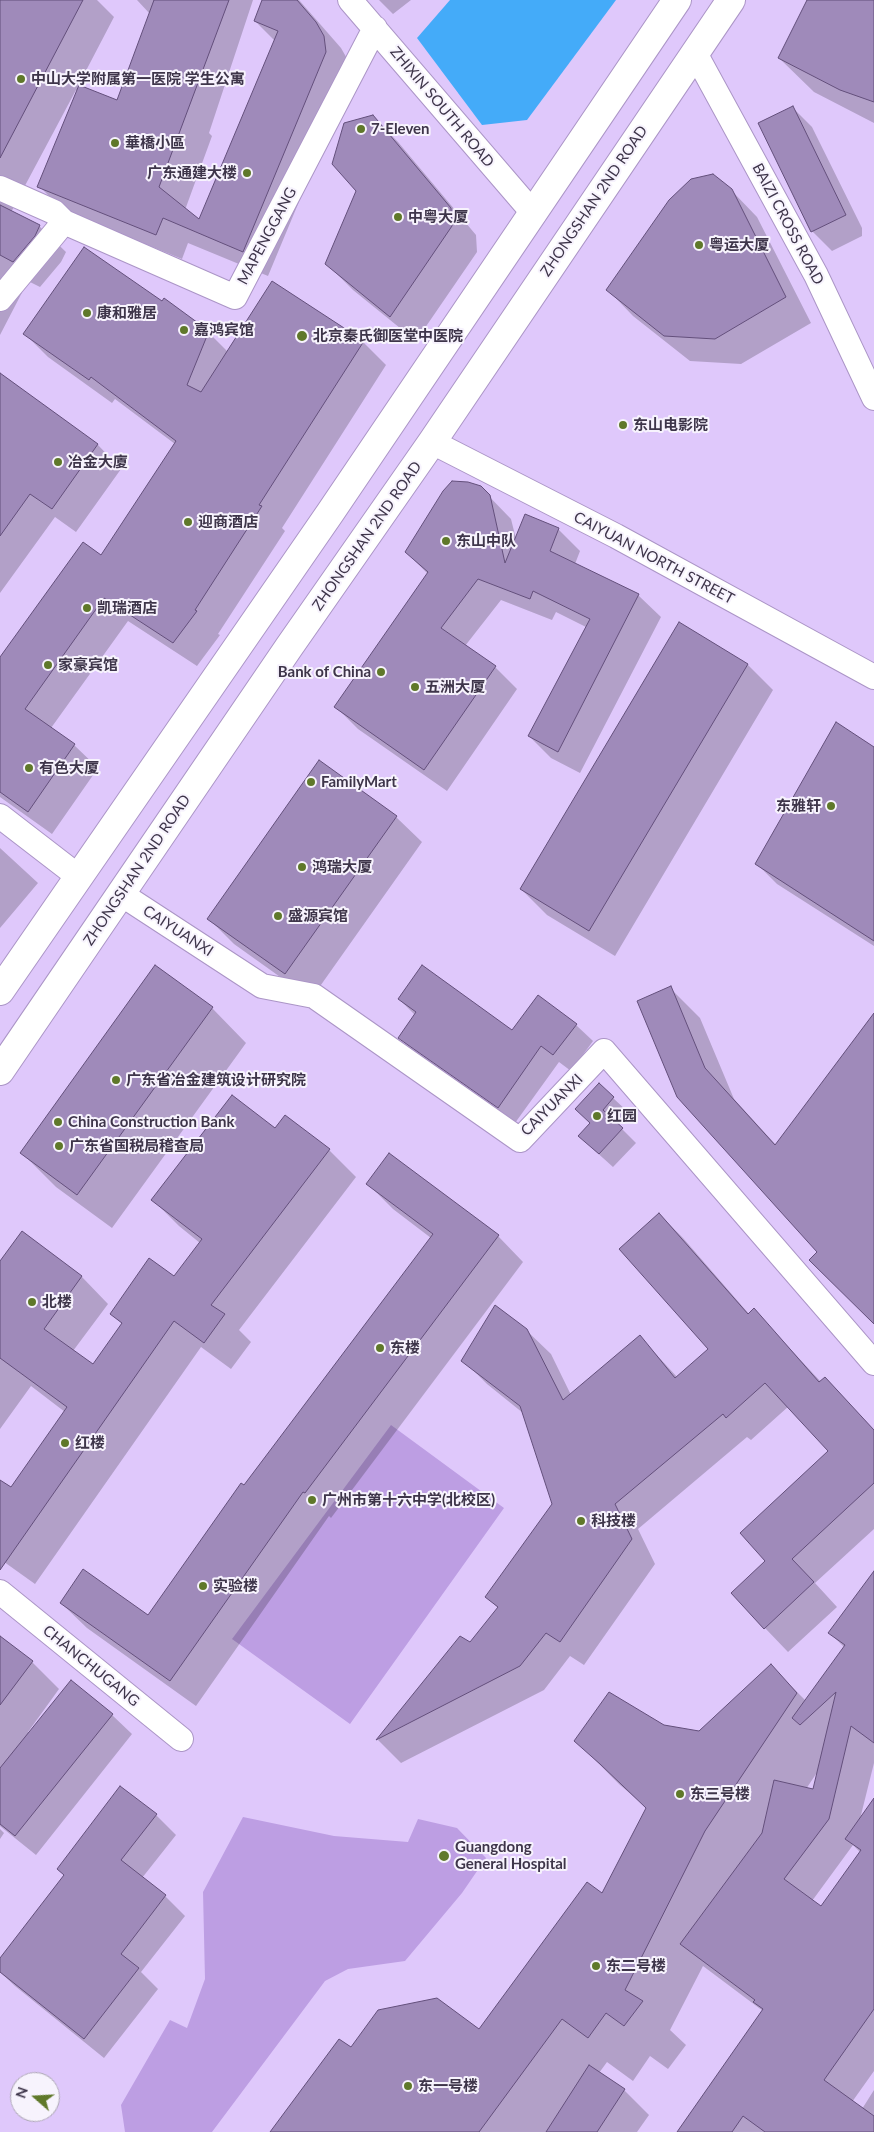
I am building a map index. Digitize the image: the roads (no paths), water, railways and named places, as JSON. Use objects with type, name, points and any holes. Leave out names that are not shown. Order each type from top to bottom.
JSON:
[{"type":"main road","points":[[0,991],[534,214],[677,0]]},
{"type":"main road","name":"ZHONGSHAN 2ND ROAD","points":[[0,1071],[283,656],[432,442],[731,0]]},
{"type":"street","name":"ZHIXIN SOUTH ROAD","points":[[350,0],[534,214]]},
{"type":"street","name":"MAPENGGANG","points":[[64,222],[235,297],[375,28]]},
{"type":"street","name":"BAIZI CROSS ROAD","points":[[695,53],[816,275],[874,398]]},
{"type":"street","points":[[0,188],[54,212],[64,222],[0,299]]},
{"type":"street","name":"CAIYUAN NORTH STREET","points":[[432,442],[616,536],[874,677]]},
{"type":"street","points":[[0,816],[79,877]]},
{"type":"street","name":"CAIYUANXI","points":[[121,894],[262,986],[314,996],[520,1140],[604,1051],[871,1353]]},
{"type":"street","name":"CHANCHUGANG","points":[[0,1592],[181,1739]]},
{"type":"water","points":[[450,0],[616,0],[527,120],[482,125],[417,38]]},
{"type":"place","name":"中山大学附属第一医院 学生公寓","points":[[21,79]]},
{"type":"place","name":"7-Eleven","points":[[361,129]]},
{"type":"place","name":"華橋小區","points":[[115,143]]},
{"type":"place","name":"广东通建大楼","points":[[247,173]]},
{"type":"place","name":"中粤大厦","points":[[398,217]]},
{"type":"place","name":"粤运大厦","points":[[699,245]]},
{"type":"place","name":"康和雅居","points":[[87,313]]},
{"type":"place","name":"嘉鸿宾馆","points":[[184,330]]},
{"type":"place","name":"北京秦氏御医堂中医院","points":[[302,336]]},
{"type":"place","name":"东山电影院","points":[[623,425]]},
{"type":"place","name":"冶金大廈","points":[[58,462]]},
{"type":"place","name":"迎商酒店","points":[[188,522]]},
{"type":"place","name":"东山中队","points":[[446,541]]},
{"type":"place","name":"凯瑞酒店","points":[[87,608]]},
{"type":"place","name":"家豪宾馆","points":[[48,665]]},
{"type":"place","name":"Bank of China","points":[[381,672]]},
{"type":"place","name":"五洲大厦","points":[[415,687]]},
{"type":"place","name":"有色大厦","points":[[29,768]]},
{"type":"place","name":"FamilyMart","points":[[311,782]]},
{"type":"place","name":"东雅轩","points":[[831,806]]},
{"type":"place","name":"鸿瑞大厦","points":[[302,867]]},
{"type":"place","name":"盛源宾馆","points":[[278,916]]},
{"type":"place","name":"广东省冶金建筑设计研究院","points":[[116,1080]]},
{"type":"place","name":"红园","points":[[597,1116]]},
{"type":"place","name":"China Construction Bank","points":[[58,1122]]},
{"type":"place","name":"广东省国税局稽查局","points":[[59,1146]]},
{"type":"place","name":"北楼","points":[[32,1302]]},
{"type":"place","name":"东楼","points":[[380,1348]]},
{"type":"place","name":"红楼","points":[[65,1443]]},
{"type":"place","name":"广州市第十六中学(北校区)","points":[[312,1500]]},
{"type":"place","name":"科技楼","points":[[581,1521]]},
{"type":"place","name":"实验楼","points":[[203,1586]]},
{"type":"place","name":"东三号楼","points":[[680,1794]]},
{"type":"place","name":"Guangdong General Hospital","points":[[444,1856]]},
{"type":"place","name":"东二号楼","points":[[596,1966]]},
{"type":"place","name":"东一号楼","points":[[408,2086]]}]
